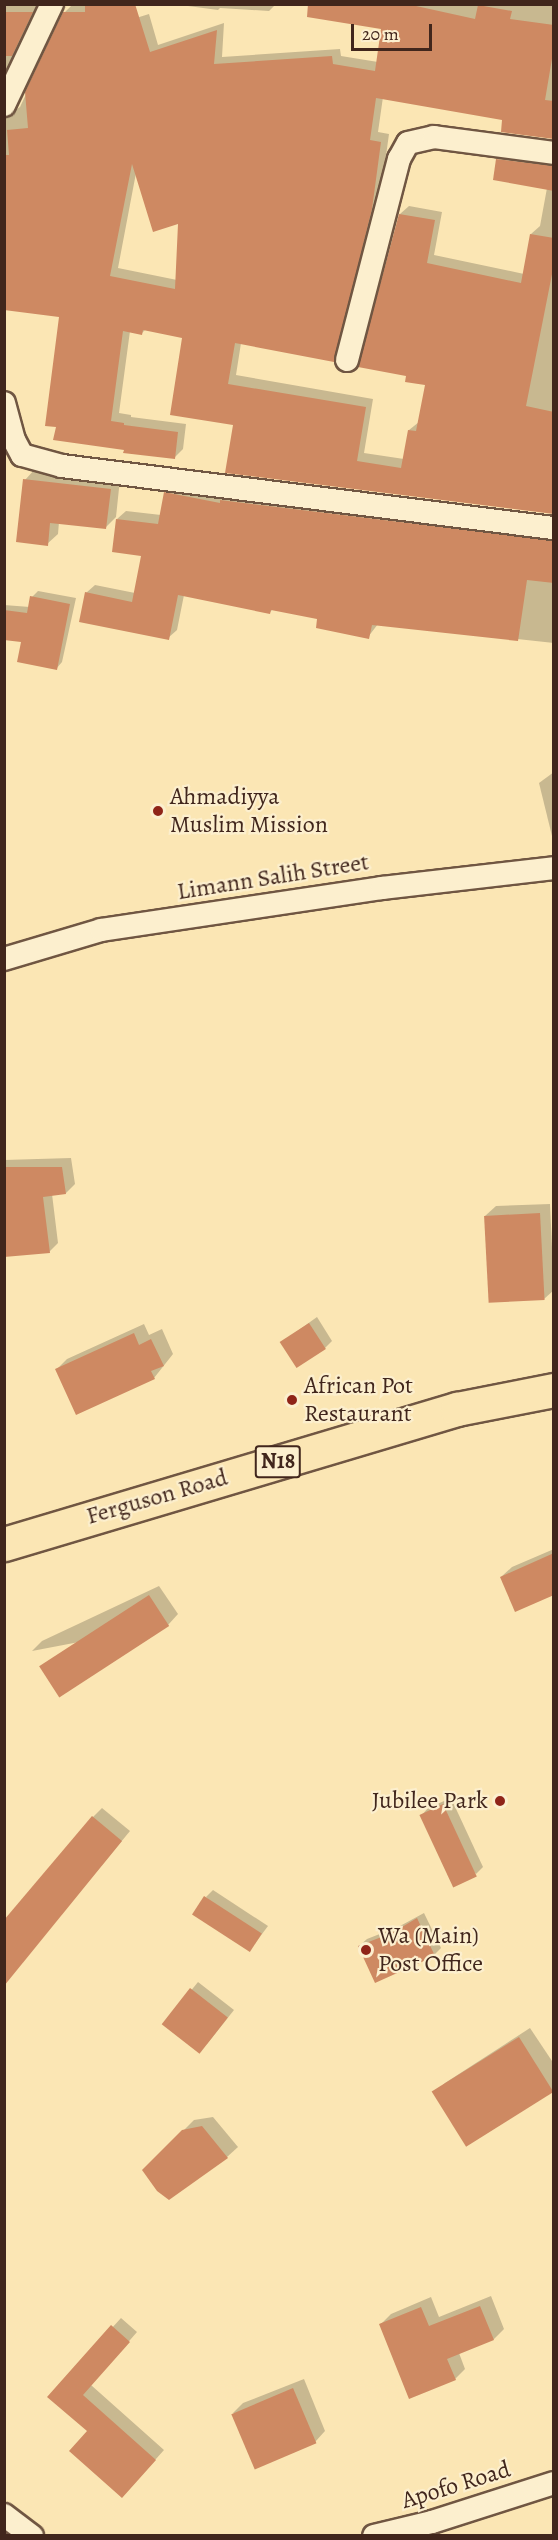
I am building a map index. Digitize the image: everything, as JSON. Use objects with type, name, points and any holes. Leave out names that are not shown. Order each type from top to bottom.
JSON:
[{"type":"highway","name":"Ferguson Road","points":[[4,1544],[457,1409],[554,1390]]},
{"type":"street","points":[[4,105],[52,4]]},
{"type":"street","points":[[347,360],[399,159],[408,143],[434,137],[554,153]]},
{"type":"street","points":[[4,403],[14,440],[22,455],[62,466],[554,528]]},
{"type":"street","name":"Limann Salih Street","points":[[4,959],[101,930],[382,888],[554,868]]},
{"type":"street","name":"Apofo Road","points":[[374,2535],[432,2522],[554,2483]]},
{"type":"street","points":[[4,2515],[32,2535]]},
{"type":"building","points":[[85,4],[135,4],[150,52],[217,30],[214,64],[332,56],[333,64],[375,71],[381,29],[307,17],[308,4],[407,4],[475,19],[478,5],[512,11],[510,19],[554,25],[554,47],[545,100],[554,101],[554,139],[501,132],[502,120],[376,98],[370,140],[381,142],[372,209],[334,362],[235,343],[228,384],[366,407],[357,461],[401,468],[408,430],[416,431],[425,385],[405,382],[406,376],[358,367],[399,214],[435,220],[427,263],[521,283],[530,234],[554,238],[554,264],[526,406],[554,412],[554,514],[225,473],[233,425],[170,415],[182,338],[143,330],[142,335],[123,331],[111,421],[124,423],[124,425],[178,432],[175,459],[123,453],[124,450],[53,440],[56,427],[45,426],[59,317],[4,310],[4,155],[9,155],[7,130],[28,128],[25,92],[63,12],[85,12]],"holes":[[[132,164],[153,232],[178,224],[175,289],[110,276]]]},
{"type":"building","points":[[4,12],[33,12],[12,56],[4,56]]},
{"type":"building","points":[[496,159],[554,166],[554,191],[493,180]]},
{"type":"building","points":[[23,479],[111,489],[106,529],[50,523],[48,546],[16,542]]},
{"type":"building","points":[[164,492],[220,503],[220,500],[554,541],[554,583],[527,580],[518,641],[372,625],[369,639],[316,628],[317,619],[271,610],[270,614],[178,595],[169,640],[79,622],[85,592],[132,602],[141,556],[112,552],[116,519],[158,524]]},
{"type":"building","points":[[30,596],[70,604],[57,670],[17,662],[21,642],[4,640],[4,610],[27,613]]},
{"type":"building","points":[[4,1167],[62,1167],[66,1194],[43,1197],[50,1253],[4,1257]]},
{"type":"building","points":[[540,1213],[545,1300],[489,1303],[484,1216]]},
{"type":"building","points":[[309,1323],[326,1349],[297,1368],[280,1342]]},
{"type":"building","points":[[134,1333],[139,1345],[151,1339],[164,1366],[151,1371],[155,1379],[76,1415],[55,1369]]},
{"type":"building","points":[[554,1553],[554,1595],[515,1612],[500,1577]]},
{"type":"building","points":[[149,1595],[169,1626],[59,1697],[39,1666]]},
{"type":"building","points":[[443,1804],[477,1877],[453,1887],[419,1815]]},
{"type":"building","points":[[92,1816],[122,1841],[4,1986],[4,1920]]},
{"type":"building","points":[[204,1896],[262,1934],[250,1952],[192,1914]]},
{"type":"building","points":[[417,1918],[435,1956],[375,1983],[358,1946],[392,1933]]},
{"type":"building","points":[[190,1988],[228,2018],[200,2054],[162,2024]]},
{"type":"building","points":[[519,2037],[553,2092],[466,2147],[432,2092]]},
{"type":"building","points":[[202,2126],[228,2158],[169,2200],[157,2191],[142,2170],[182,2130]]},
{"type":"building","points":[[480,2306],[494,2340],[447,2359],[456,2380],[409,2399],[379,2324],[421,2307],[429,2326]]},
{"type":"building","points":[[111,2325],[130,2342],[83,2395],[156,2460],[122,2498],[69,2451],[87,2431],[47,2397]]},
{"type":"building","points":[[293,2388],[316,2443],[255,2469],[231,2414]]},
{"type":"place","name":"Ahmadiyya Muslim Mission","points":[[158,811]]},
{"type":"place","name":"African Pot Restaurant","points":[[292,1400]]},
{"type":"place","name":"Jubilee Park","points":[[500,1801]]},
{"type":"place","name":"Wa (Main) Post Office","points":[[366,1950]]}]
